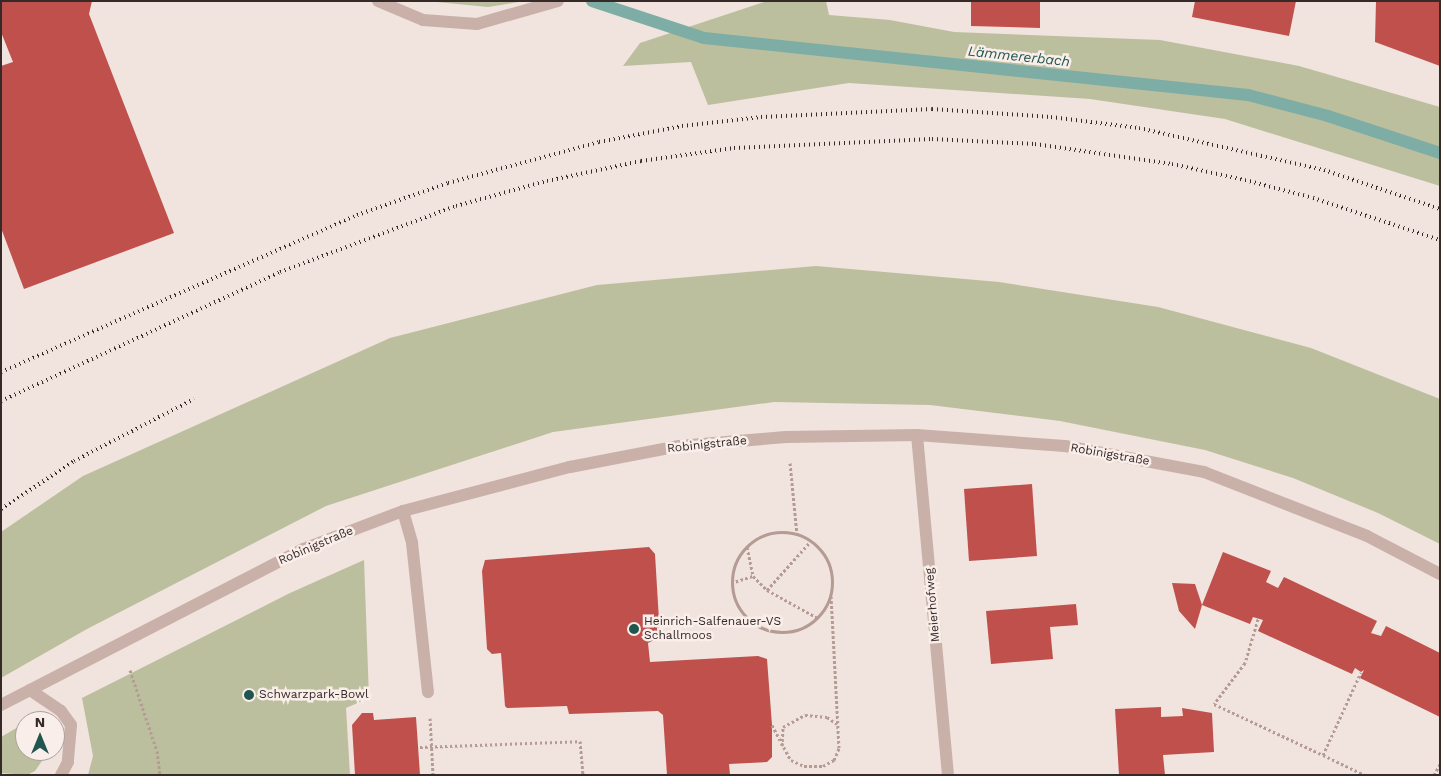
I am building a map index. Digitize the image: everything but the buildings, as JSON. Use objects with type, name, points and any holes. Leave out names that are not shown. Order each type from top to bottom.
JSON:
[{"type":"street","points":[[378,1],[423,20],[476,24],[525,12],[558,1]]},
{"type":"street","name":"Robinigstraße","points":[[1,705],[302,549],[403,511],[570,467],[679,446],[786,436],[917,435],[1065,446],[1204,472],[1367,536],[1440,574]]},
{"type":"street","name":"Meierhofweg","points":[[917,435],[948,775]]},
{"type":"street","points":[[403,511],[412,542],[428,692]]},
{"type":"street","points":[[30,690],[61,711],[70,725],[68,762],[61,775]]},
{"type":"path","points":[[789,458],[797,535]]},
{"type":"path","points":[[772,725],[782,748],[791,760],[804,766],[823,766],[834,760],[839,748],[830,564],[811,541],[797,535],[770,533],[746,546],[738,557],[731,583],[734,600],[742,614],[755,625],[771,632],[788,633],[804,628],[818,618],[831,594]]},
{"type":"path","points":[[766,590],[811,541]]},
{"type":"path","points":[[746,546],[753,576],[766,590],[818,618]]},
{"type":"path","points":[[731,583],[753,576]]},
{"type":"path","points":[[1258,619],[1245,663],[1214,704],[1364,775]]},
{"type":"path","points":[[127,662],[157,751],[160,775]]},
{"type":"path","points":[[1323,755],[1361,672]]},
{"type":"path","points":[[428,692],[433,775]]},
{"type":"path","points":[[782,748],[783,727],[805,715],[827,718],[838,724]]},
{"type":"path","points":[[420,747],[431,745],[580,741],[583,775]]},
{"type":"path","points":[[1434,775],[1440,764]]},
{"type":"green space","points":[[427,1],[525,1],[488,7]]},
{"type":"green space","points":[[767,1],[826,1],[829,15],[890,20],[954,32],[1160,40],[1299,66],[1440,107],[1440,186],[1225,119],[1090,99],[849,83],[708,105],[691,62],[623,66],[640,43]]},
{"type":"green space","points":[[816,266],[999,282],[1158,307],[1311,348],[1440,399],[1440,544],[1378,513],[1293,478],[1205,450],[1060,421],[930,405],[774,402],[553,432],[326,506],[87,629],[1,678],[1,532],[83,476],[390,338],[597,285]]},
{"type":"green space","points":[[364,560],[369,698],[346,708],[350,775],[88,775],[93,756],[82,698],[290,593]]},
{"type":"green space","points":[[15,729],[15,761],[42,761],[35,771],[27,775],[1,773],[1,737]]},
{"type":"waterway","name":"Lämmererbach","points":[[592,1],[704,38],[1248,95],[1328,116],[1440,153]]},
{"type":"railway","points":[[1,372],[357,215],[448,183],[599,142],[682,126],[761,117],[932,109],[1051,117],[1139,128],[1324,170],[1440,209]]},
{"type":"railway","points":[[1,401],[280,272],[456,206],[547,181],[641,161],[734,148],[932,139],[1035,144],[1172,164],[1245,180],[1313,198],[1440,240]]},
{"type":"railway","points":[[1,509],[74,461],[194,399]]},
{"type":"place","name":"Heinrich-Salfenauer-VS Schallmoos","points":[[634,629]]},
{"type":"place","name":"Schwarzpark-Bowl","points":[[249,695]]}]
